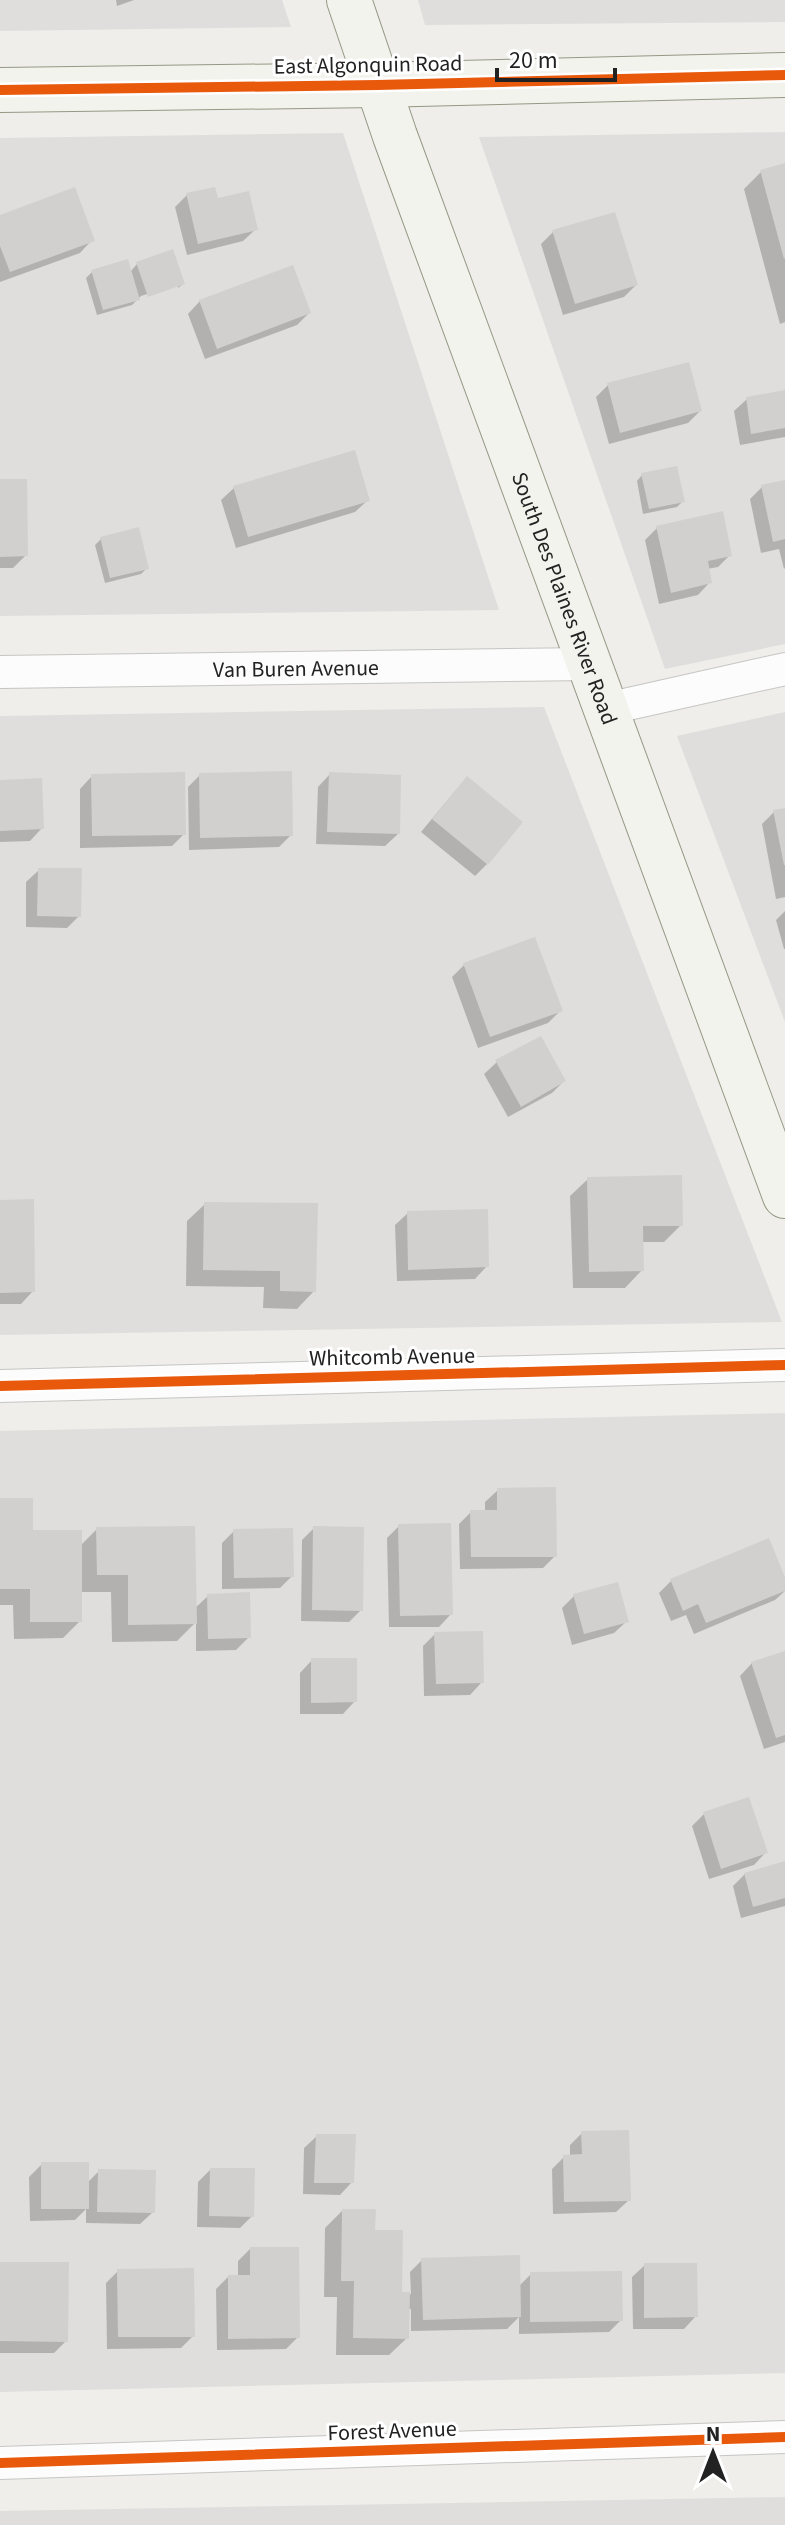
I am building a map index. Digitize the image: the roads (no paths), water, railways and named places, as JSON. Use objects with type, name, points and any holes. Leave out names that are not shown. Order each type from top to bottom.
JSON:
[{"type":"main road","name":"South Des Plaines River Road","points":[[349,0],[377,85],[785,1196]]},
{"type":"main road","name":"East Algonquin Road","points":[[0,90],[785,75]]},
{"type":"street","name":"Van Buren Avenue","points":[[0,672],[590,664]]},
{"type":"street","points":[[606,709],[785,669]]},
{"type":"street","name":"Whitcomb Avenue","points":[[0,1386],[785,1365]]},
{"type":"street","name":"Forest Avenue","points":[[0,2463],[785,2437]]}]
